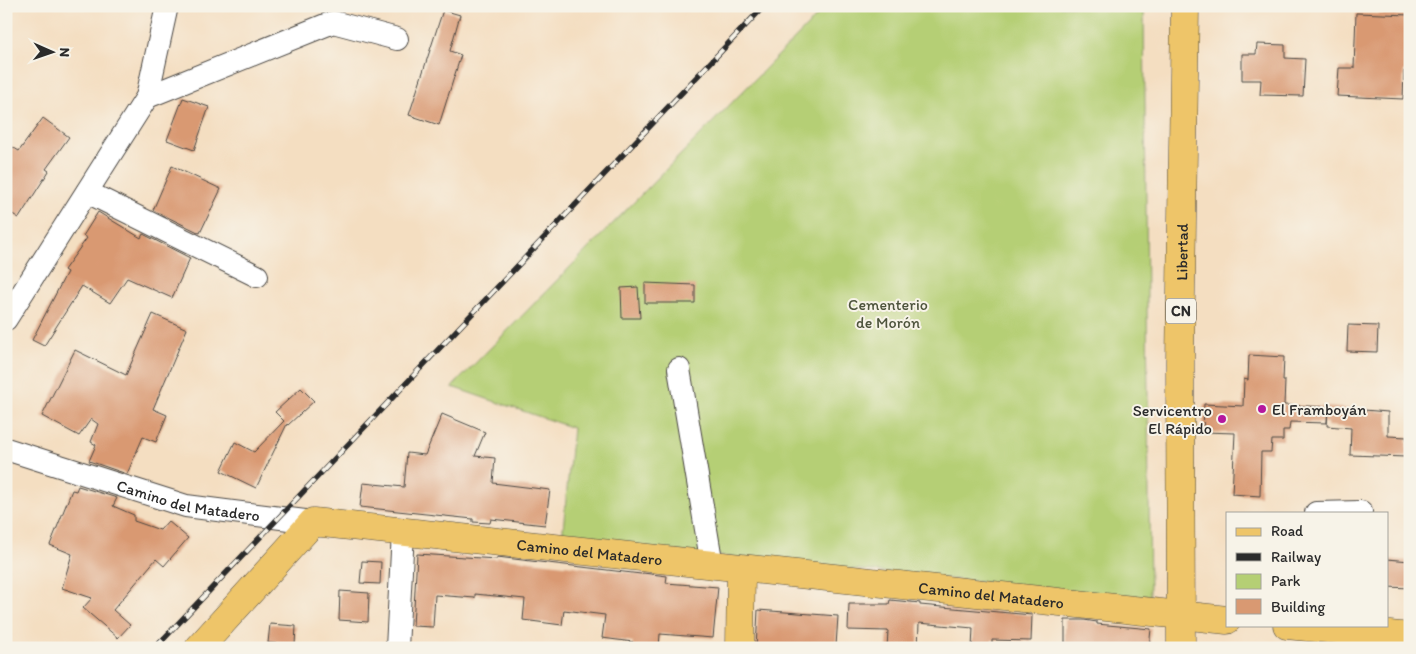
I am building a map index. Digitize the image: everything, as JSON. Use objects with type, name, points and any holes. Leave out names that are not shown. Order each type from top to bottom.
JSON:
[{"type":"main road","name":"Libertad","points":[[1180,648],[1180,362],[1185,6]]},
{"type":"main road","name":"Camino del Matadero","points":[[313,522],[1226,620]]},
{"type":"main road","points":[[199,648],[313,522]]},
{"type":"main road","points":[[740,648],[741,568]]},
{"type":"main road","points":[[1297,626],[1410,637]]},
{"type":"street","points":[[6,319],[147,97],[167,6]]},
{"type":"street","points":[[147,97],[333,22],[397,39]]},
{"type":"street","points":[[87,192],[257,276]]},
{"type":"street","points":[[680,369],[712,565]]},
{"type":"street","name":"Camino del Matadero","points":[[6,449],[186,506],[313,522]]},
{"type":"street","points":[[397,648],[403,532]]},
{"type":"green space","name":"Cementerio de Morón","points":[[827,6],[1144,6],[1150,599],[562,540],[573,428],[452,387]]},
{"type":"building","points":[[443,10],[460,15],[450,51],[461,55],[439,125],[409,115]]},
{"type":"building","points":[[1356,13],[1410,15],[1409,71],[1404,71],[1403,99],[1337,96],[1339,68],[1354,68]]},
{"type":"building","points":[[1257,44],[1285,45],[1285,58],[1305,59],[1303,96],[1260,95],[1261,80],[1242,80],[1242,54],[1256,54]]},
{"type":"building","points":[[183,98],[209,107],[194,150],[167,140]]},
{"type":"building","points":[[43,118],[69,137],[46,169],[49,171],[19,218],[6,210],[6,143],[19,151]]},
{"type":"building","points":[[172,166],[221,189],[200,233],[153,210]]},
{"type":"building","points":[[98,212],[141,238],[143,234],[190,258],[172,298],[127,278],[110,303],[82,286],[44,346],[32,340],[67,272],[64,270],[87,238],[83,236]]},
{"type":"building","points":[[645,283],[695,285],[695,303],[645,303]]},
{"type":"building","points":[[638,287],[640,318],[622,318],[621,288]]},
{"type":"building","points":[[153,314],[187,329],[153,409],[167,415],[156,442],[143,437],[127,474],[89,461],[96,445],[91,442],[98,424],[91,419],[79,436],[42,416],[75,350],[126,375]]},
{"type":"building","points":[[1348,325],[1378,326],[1377,352],[1347,351]]},
{"type":"building","points":[[1249,355],[1284,357],[1284,405],[1328,407],[1327,423],[1290,422],[1289,430],[1283,430],[1283,440],[1272,440],[1271,452],[1261,452],[1260,496],[1232,494],[1235,433],[1203,432],[1204,404],[1243,406],[1244,379],[1248,380]]},
{"type":"building","points":[[301,388],[314,401],[287,424],[256,488],[221,471],[235,442],[254,452],[284,421],[275,412]]},
{"type":"building","points":[[1328,407],[1388,412],[1388,436],[1407,437],[1406,457],[1350,455],[1351,428],[1327,426]]},
{"type":"building","points":[[442,414],[485,432],[475,456],[495,458],[493,483],[550,490],[545,525],[491,519],[490,523],[473,522],[473,519],[360,507],[363,483],[404,487],[407,453],[425,455]]},
{"type":"building","points":[[78,486],[117,498],[113,506],[134,515],[134,521],[160,530],[168,521],[188,538],[164,566],[156,559],[113,610],[130,625],[118,638],[83,608],[92,598],[62,588],[72,554],[50,545],[72,490],[76,491]]},
{"type":"building","points":[[417,554],[497,559],[497,557],[643,573],[667,576],[666,583],[718,587],[713,638],[660,634],[659,648],[632,648],[633,642],[602,638],[605,615],[564,610],[562,625],[523,620],[525,599],[475,594],[475,598],[435,595],[433,627],[413,626]]},
{"type":"building","points":[[1388,559],[1410,561],[1410,588],[1388,587]]},
{"type":"building","points":[[362,561],[381,562],[380,584],[360,583]]},
{"type":"building","points":[[340,591],[369,593],[368,622],[339,620]]},
{"type":"building","points":[[890,600],[920,603],[920,605],[1032,615],[1031,641],[992,640],[992,648],[972,648],[973,628],[919,623],[918,648],[887,648],[888,631],[848,630],[849,604],[889,604]]},
{"type":"building","points":[[758,610],[838,616],[836,646],[830,645],[829,648],[756,648]]},
{"type":"building","points":[[1065,620],[1084,620],[1097,622],[1097,624],[1151,629],[1149,648],[1105,648],[1105,645],[1065,644]]},
{"type":"building","points":[[270,624],[296,626],[295,645],[268,643]]},
{"type":"railway","points":[[155,648],[764,6]]},
{"type":"place","name":"El Framboyán","points":[[1262,409]]},
{"type":"place","name":"Servicentro El Rápido","points":[[1222,419]]}]
